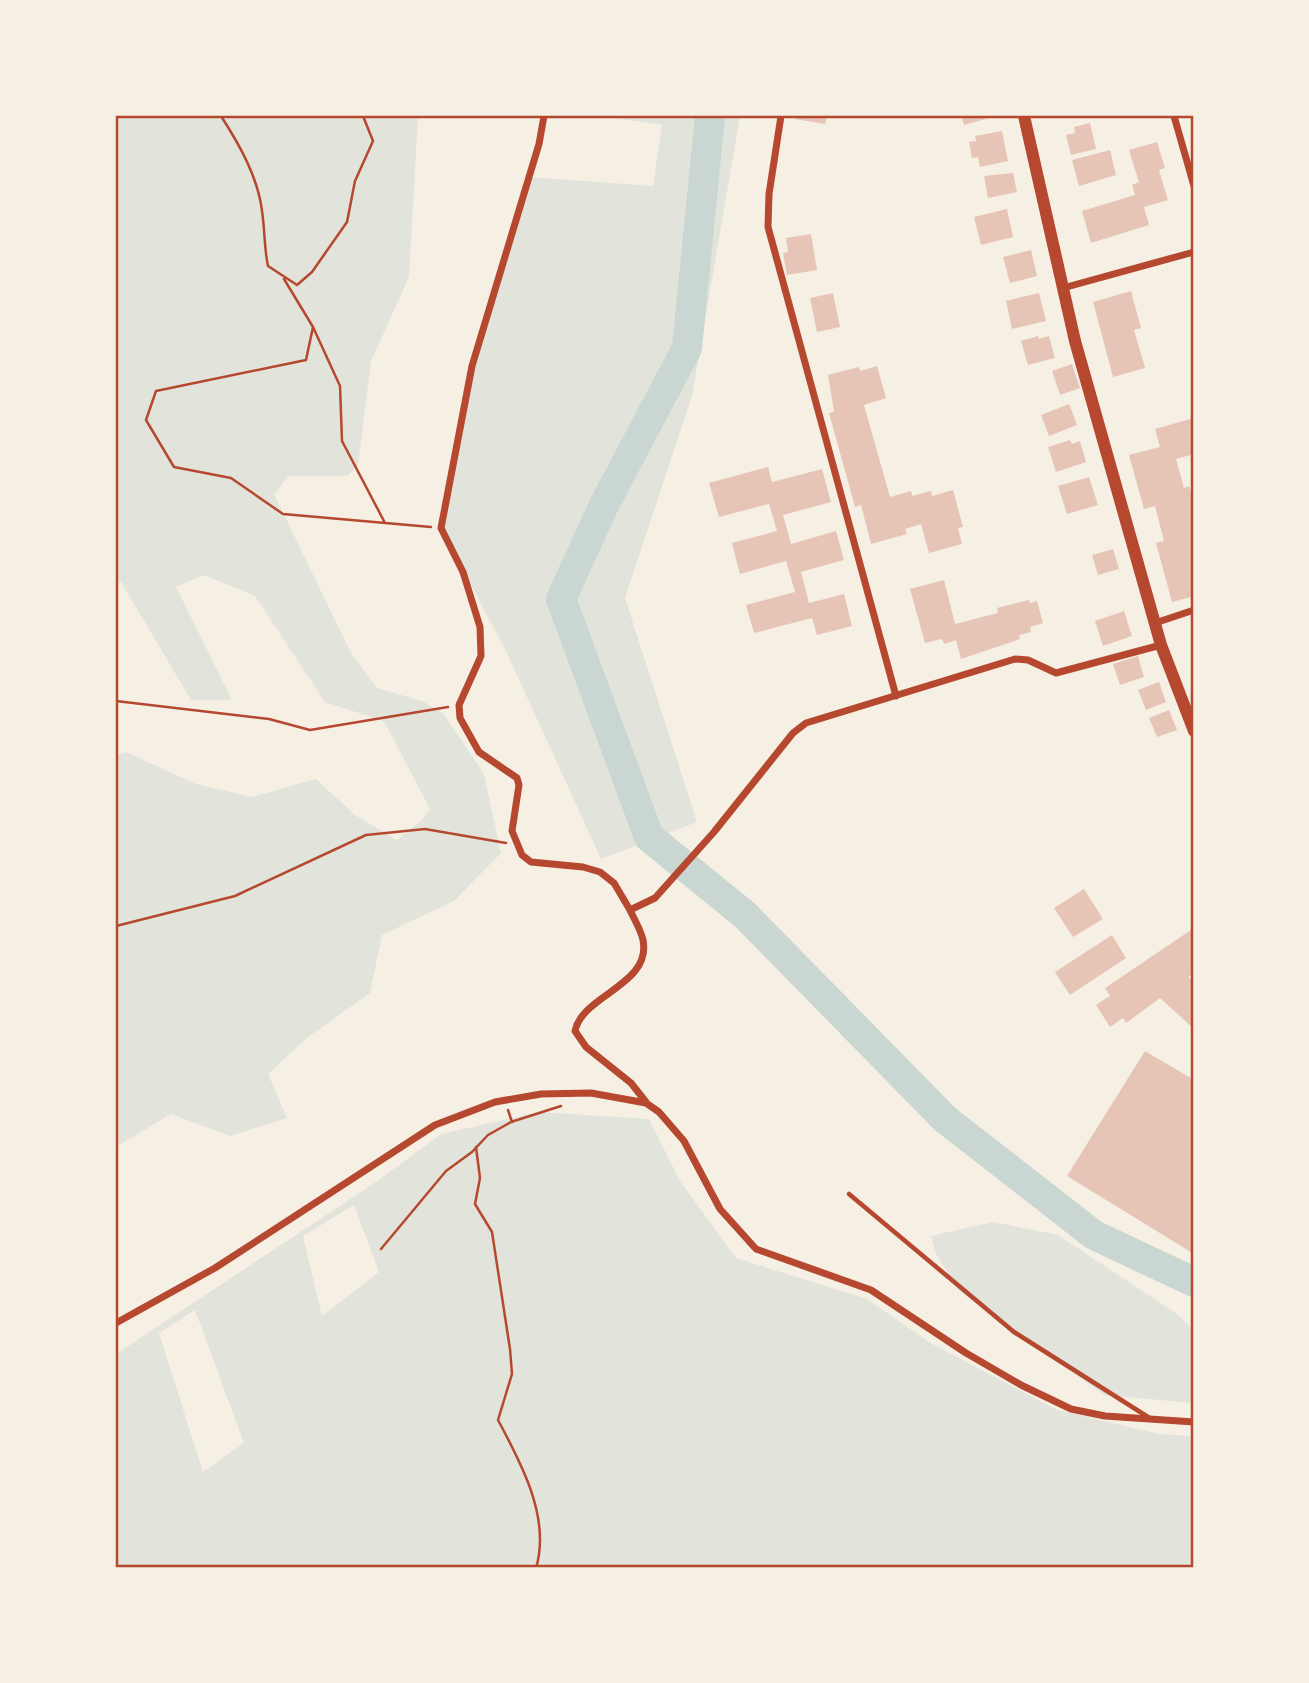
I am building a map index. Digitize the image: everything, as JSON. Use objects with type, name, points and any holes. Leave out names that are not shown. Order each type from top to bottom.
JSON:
[{"type":"main road","points":[[1024,116],[1063,288],[1154,623],[1194,731]]},
{"type":"street","points":[[544,116],[539,144],[472,366],[441,528],[463,572],[480,627],[481,656],[458,705],[465,732],[479,752],[517,778],[518,801],[512,831],[516,845],[531,862],[583,867],[600,872],[614,883],[643,939],[643,955],[612,993],[582,1013],[575,1031],[586,1047],[631,1083],[646,1103],[684,1141],[720,1209],[756,1249],[871,1290],[977,1359],[1071,1409],[1152,1420],[1194,1422]]},
{"type":"street","points":[[781,116],[769,194],[768,227],[896,696]]},
{"type":"street","points":[[1174,116],[1194,186]]},
{"type":"street","points":[[1063,288],[1194,252]]},
{"type":"street","points":[[1154,623],[1194,610]]},
{"type":"street","points":[[630,910],[655,898],[793,733],[806,723],[1015,659],[1028,660],[1056,673],[1161,645]]},
{"type":"street","points":[[116,1323],[215,1268],[435,1125],[495,1102],[541,1094],[587,1093],[646,1103]]},
{"type":"lane","points":[[849,1194],[1014,1332],[1152,1420]]},
{"type":"path","points":[[221,116],[241,148],[253,178],[262,210],[268,266],[284,279],[297,285],[312,272],[347,222],[355,181],[373,141],[363,116]]},
{"type":"path","points":[[284,279],[313,327],[340,386],[342,441],[385,523]]},
{"type":"path","points":[[313,327],[306,360],[156,391],[146,420],[174,467],[231,478],[283,514],[441,528]]},
{"type":"path","points":[[116,701],[269,719],[310,730],[458,705]]},
{"type":"path","points":[[116,926],[235,896],[366,835],[425,829],[516,845]]},
{"type":"path","points":[[381,1248],[446,1171],[488,1135],[511,1122],[554,1109],[587,1093]]},
{"type":"path","points":[[476,1147],[480,1178],[475,1204],[492,1232],[510,1349],[512,1374],[498,1420],[528,1481],[541,1535],[536,1567]]},
{"type":"shaded area","points":[[116,116],[418,116],[409,277],[371,361],[358,466],[347,476],[289,476],[274,494],[351,653],[377,688],[422,701],[443,713],[484,774],[501,853],[454,901],[382,935],[370,993],[307,1038],[268,1074],[287,1118],[230,1136],[171,1114],[116,1147],[116,755],[126,752],[196,784],[252,797],[316,779],[355,815],[397,840],[423,819],[430,809],[384,721],[325,702],[255,596],[204,575],[176,587],[232,700],[191,700],[121,582],[116,583]]},
{"type":"shaded area","points":[[600,116],[740,116],[692,396],[625,598],[697,822],[601,859],[506,651],[441,528],[472,366],[529,177],[653,186],[662,125]]},
{"type":"shaded area","points":[[539,1112],[649,1119],[680,1181],[736,1258],[867,1299],[929,1342],[1057,1410],[1159,1434],[1193,1436],[1193,1567],[116,1568],[116,1354],[376,1182],[441,1134]],"holes":[[[354,1205],[379,1272],[322,1316],[303,1236]],[[195,1310],[244,1443],[203,1472],[159,1333]]]},
{"type":"shaded area","points":[[993,1222],[1058,1235],[1177,1314],[1193,1329],[1193,1403],[1104,1395],[958,1290],[936,1254],[931,1236]]},
{"type":"building","points":[[795,116],[827,116],[825,124],[795,119]]},
{"type":"building","points":[[961,116],[996,116],[964,125]]},
{"type":"building","points":[[1090,123],[1096,149],[1071,155],[1066,135],[1075,133],[1074,127]]},
{"type":"building","points":[[1002,131],[1008,161],[980,167],[978,157],[972,158],[969,142],[976,141],[975,136]]},
{"type":"building","points":[[1157,142],[1165,168],[1159,170],[1168,200],[1144,207],[1149,225],[1091,243],[1082,211],[1135,195],[1132,185],[1139,182],[1129,150]]},
{"type":"building","points":[[1110,150],[1116,175],[1079,186],[1072,160]]},
{"type":"building","points":[[1013,173],[1017,192],[988,198],[984,176]]},
{"type":"building","points":[[1007,209],[1013,237],[981,245],[974,217]]},
{"type":"building","points":[[811,234],[817,270],[787,275],[783,253],[788,252],[786,238]]},
{"type":"building","points":[[1031,250],[1037,276],[1010,283],[1003,257]]},
{"type":"building","points":[[1131,291],[1141,328],[1134,330],[1145,368],[1113,377],[1093,302]]},
{"type":"building","points":[[833,293],[840,327],[817,332],[810,298]]},
{"type":"building","points":[[1039,293],[1046,321],[1012,329],[1006,301]]},
{"type":"building","points":[[1038,336],[1039,339],[1049,336],[1055,358],[1028,365],[1021,341]]},
{"type":"building","points":[[1072,364],[1080,388],[1060,395],[1052,371]]},
{"type":"building","points":[[877,366],[886,398],[864,405],[890,497],[911,491],[912,496],[931,491],[932,496],[953,490],[963,527],[958,528],[962,544],[929,553],[921,524],[905,529],[907,534],[871,544],[861,505],[855,507],[829,413],[834,412],[828,375],[859,367],[860,371]]},
{"type":"building","points":[[1069,404],[1077,425],[1049,436],[1041,415]]},
{"type":"building","points":[[1194,418],[1194,454],[1176,459],[1184,488],[1189,486],[1194,504],[1194,596],[1172,602],[1156,543],[1164,541],[1155,506],[1144,509],[1129,455],[1160,447],[1155,429]]},
{"type":"building","points":[[1070,440],[1072,444],[1080,441],[1086,462],[1056,472],[1048,447]]},
{"type":"building","points":[[768,467],[772,482],[822,469],[831,502],[783,515],[791,544],[836,531],[844,560],[801,572],[809,603],[844,594],[852,626],[817,635],[812,618],[754,633],[746,605],[795,592],[786,561],[740,574],[732,543],[777,531],[769,504],[719,517],[709,483]]},
{"type":"building","points":[[1089,477],[1098,505],[1067,514],[1058,486]]},
{"type":"building","points":[[1113,549],[1119,569],[1098,575],[1092,555]]},
{"type":"building","points":[[944,580],[955,624],[998,613],[997,608],[1029,600],[1030,603],[1037,601],[1043,623],[1030,627],[1031,632],[1019,635],[1020,639],[961,659],[956,640],[944,644],[942,639],[925,643],[910,589]]},
{"type":"building","points":[[1124,611],[1132,636],[1103,646],[1095,621]]},
{"type":"building","points":[[1138,656],[1144,677],[1120,685],[1113,664]]},
{"type":"building","points":[[1159,682],[1166,702],[1146,710],[1138,690]]},
{"type":"building","points":[[1169,710],[1177,730],[1157,737],[1149,718]]},
{"type":"building","points":[[1084,889],[1103,919],[1073,937],[1054,908]]},
{"type":"building","points":[[1194,928],[1194,973],[1188,977],[1194,982],[1194,1029],[1160,998],[1126,1023],[1123,1018],[1110,1027],[1096,1005],[1110,996],[1105,988]]},
{"type":"building","points":[[1112,935],[1126,958],[1070,995],[1055,972]]},
{"type":"building","points":[[1145,1051],[1194,1080],[1194,1254],[1067,1176]]},
{"type":"waterway","points":[[710,116],[687,348],[604,505],[561,599],[649,837],[745,915],[945,1119],[1094,1235],[1194,1282]]}]
